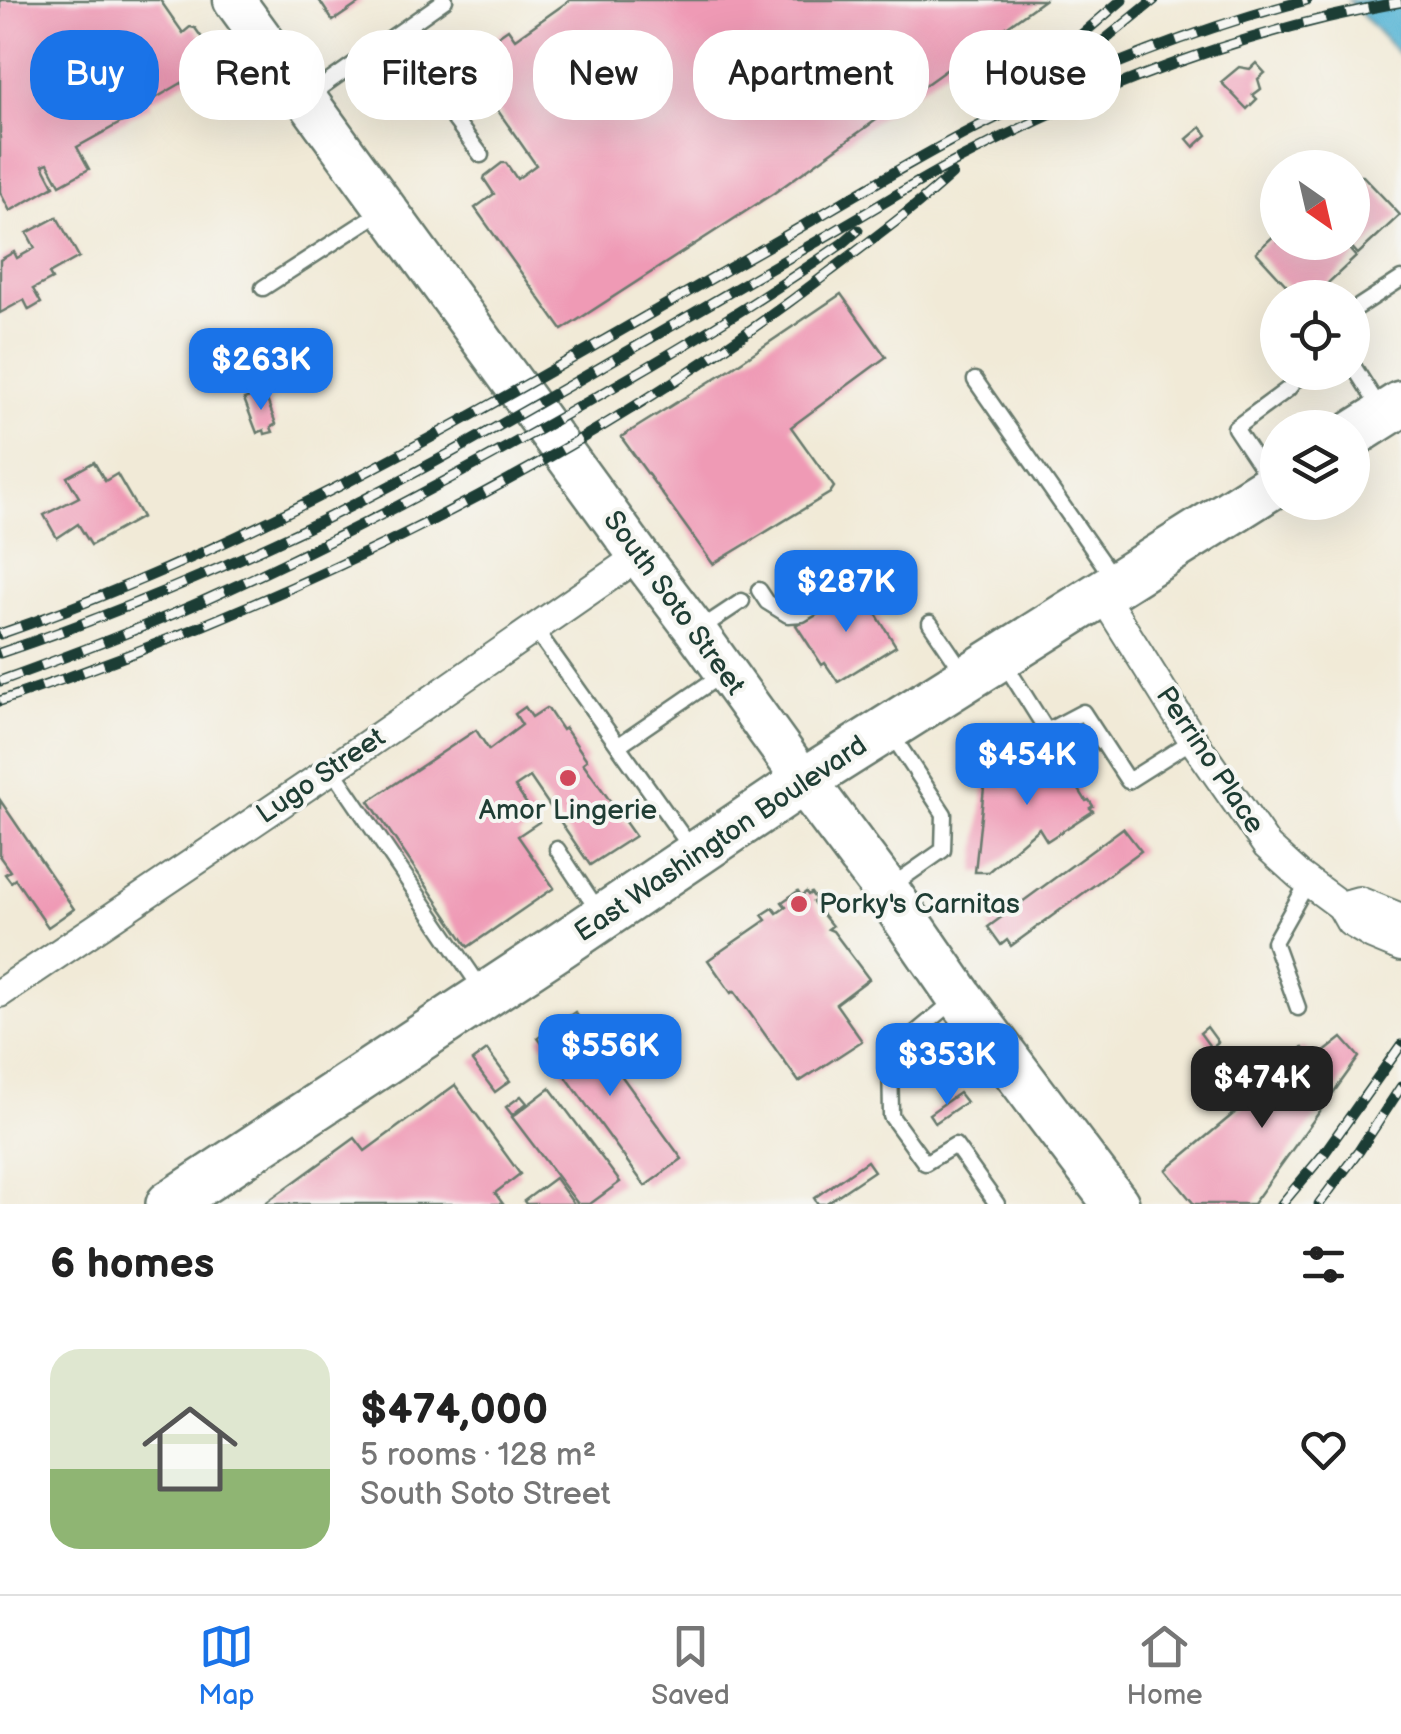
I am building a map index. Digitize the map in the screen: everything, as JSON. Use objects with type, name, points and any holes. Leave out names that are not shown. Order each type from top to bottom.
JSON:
[{"type":"main road","name":"South Soto Street","points":[[234,0],[256,30]]},
{"type":"main road","name":"South Soto Street","points":[[323,120],[886,890],[960,997],[1116,1204]]},
{"type":"main road","name":"East Washington Boulevard","points":[[169,1204],[804,781],[1260,493]]},
{"type":"street","name":"Lugo Street","points":[[0,993],[640,556]]},
{"type":"street","name":"Perrino Place","points":[[1109,588],[1194,740],[1257,832],[1276,855],[1341,906],[1350,922],[1401,946]]},
{"type":"street","name":"Perrino Place","points":[[1341,906],[1360,901],[1401,918]]},
{"type":"lane","points":[[402,30],[445,0]]},
{"type":"lane","points":[[455,120],[481,155]]},
{"type":"lane","points":[[263,288],[387,208]]},
{"type":"lane","points":[[1370,299],[1401,278]]},
{"type":"lane","points":[[976,380],[1109,588]]},
{"type":"lane","points":[[1260,463],[1235,428],[1287,390]]},
{"type":"lane","points":[[1365,390],[1379,418]]},
{"type":"lane","points":[[759,590],[788,615],[802,614],[862,579],[902,580]]},
{"type":"lane","points":[[696,631],[742,601]]},
{"type":"lane","points":[[930,623],[984,667],[1047,731],[1083,712],[1128,781],[1194,740]]},
{"type":"lane","points":[[535,629],[695,853]]},
{"type":"lane","points":[[619,745],[726,672]]},
{"type":"lane","points":[[886,890],[943,850],[944,814],[888,728]]},
{"type":"lane","points":[[332,769],[486,995]]},
{"type":"lane","points":[[556,849],[602,916]]},
{"type":"lane","points":[[1298,1008],[1274,942],[1308,882]]},
{"type":"lane","points":[[960,997],[890,1054],[891,1116],[925,1162],[955,1145],[996,1204]]},
{"type":"water","points":[[1348,0],[1401,0],[1401,56]]},
{"type":"building","points":[[0,0],[160,0],[181,30],[179,85],[159,96],[159,30],[30,30],[30,120],[126,120],[77,147],[89,169],[60,185],[48,163],[43,165],[54,186],[10,211],[0,192]]},
{"type":"building","points":[[319,0],[364,0],[333,21]]},
{"type":"building","points":[[570,0],[1044,0],[1002,30],[949,30],[949,68],[929,82],[929,30],[693,30],[693,120],[876,120],[774,193],[562,330],[475,208],[494,194],[484,179],[502,163],[517,179],[536,165],[504,120],[513,120],[513,36],[515,39]]},
{"type":"building","points":[[1256,63],[1265,73],[1258,79],[1261,89],[1253,95],[1257,99],[1247,109],[1221,82],[1239,67],[1250,69]]},
{"type":"building","points":[[1201,127],[1207,135],[1194,147],[1187,139]]},
{"type":"building","points":[[1370,183],[1400,215],[1370,243]]},
{"type":"building","points":[[57,217],[79,257],[49,274],[52,279],[33,289],[41,303],[29,310],[24,300],[0,313],[0,260],[14,252],[17,258],[35,248],[27,233]]},
{"type":"building","points":[[1263,260],[1353,260],[1331,280],[1282,280]]},
{"type":"building","points":[[841,294],[886,357],[791,427],[834,487],[713,564],[621,437]]},
{"type":"building","points":[[264,392],[276,424],[271,427],[273,432],[265,434],[264,430],[257,433],[244,399]]},
{"type":"building","points":[[94,462],[105,481],[117,474],[142,517],[91,545],[78,524],[57,538],[44,515],[79,497],[67,477]]},
{"type":"building","points":[[860,588],[896,646],[838,682],[796,625]]},
{"type":"building","points":[[525,707],[532,717],[548,709],[562,730],[565,728],[587,760],[583,763],[635,836],[590,865],[530,777],[515,787],[539,822],[518,836],[554,888],[468,947],[369,801],[476,730],[489,750],[522,725],[515,714]]},
{"type":"building","points":[[1054,749],[1067,763],[1064,765],[1074,775],[1071,777],[1076,785],[1079,783],[1078,788],[1093,811],[1047,841],[1039,828],[988,872],[975,872],[986,769],[995,773],[1005,786],[1011,783],[1008,778],[1037,759],[1035,755],[1038,753],[1041,758]]},
{"type":"building","points":[[0,800],[74,909],[48,927],[15,879],[11,882],[5,874],[10,871],[0,857]]},
{"type":"building","points":[[1123,828],[1141,851],[1011,946],[1007,940],[1001,945],[988,927]]},
{"type":"building","points":[[798,891],[801,896],[811,893],[816,900],[813,902],[832,926],[828,929],[869,979],[836,1004],[862,1041],[799,1082],[708,960],[766,920],[762,915],[773,908],[777,913],[786,907],[782,902]]},
{"type":"building","points":[[575,1012],[682,1159],[645,1186],[538,1038]]},
{"type":"building","points":[[1207,1027],[1218,1042],[1211,1048],[1200,1033]]},
{"type":"building","points":[[1342,1038],[1359,1057],[1253,1204],[1194,1204],[1166,1170],[1256,1095],[1303,1047],[1314,1060]]},
{"type":"building","points":[[487,1050],[510,1081],[495,1092],[472,1061]]},
{"type":"building","points":[[455,1085],[520,1174],[495,1193],[503,1204],[264,1204],[355,1138],[365,1151]]},
{"type":"building","points":[[550,1088],[620,1182],[590,1204],[578,1204],[512,1117]]},
{"type":"building","points":[[959,1093],[966,1102],[935,1123],[929,1114]]},
{"type":"building","points":[[521,1096],[527,1103],[512,1115],[506,1107]]},
{"type":"building","points":[[867,1161],[874,1171],[825,1204],[818,1204],[814,1198]]},
{"type":"building","points":[[555,1178],[574,1204],[526,1204],[524,1201]]},
{"type":"railway","points":[[1087,30],[1122,0]]},
{"type":"railway","points":[[1117,30],[1154,0]]},
{"type":"railway","points":[[0,634],[196,556],[385,462],[570,360],[920,157],[1016,108],[1180,39],[1307,0]]},
{"type":"railway","points":[[0,653],[187,582],[366,498],[1014,131],[1121,84],[1231,44],[1401,2]]},
{"type":"railway","points":[[0,701],[109,662],[325,572],[536,465],[735,341],[952,174]]},
{"type":"railway","points":[[0,681],[197,603],[391,510],[664,357],[773,290],[858,230]]},
{"type":"railway","points":[[1282,1204],[1323,1155],[1401,1045]]},
{"type":"railway","points":[[1319,1204],[1401,1087]]},
{"type":"place","name":"Amor Lingerie","points":[[568,778]]},
{"type":"place","name":"Porky's Carnitas","points":[[799,904]]}]
